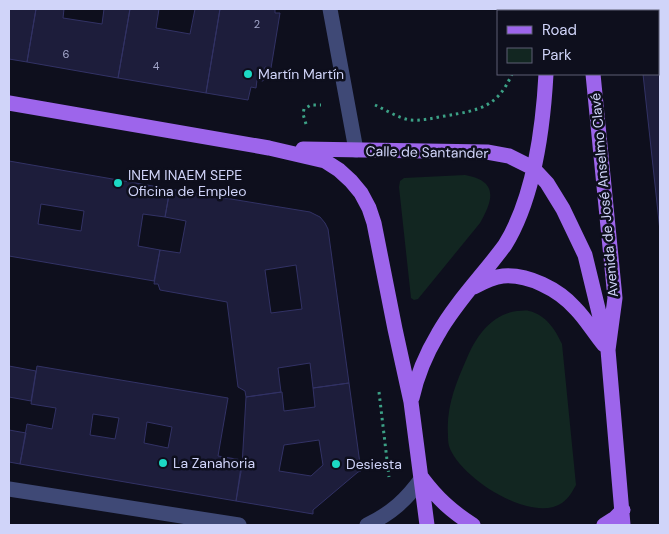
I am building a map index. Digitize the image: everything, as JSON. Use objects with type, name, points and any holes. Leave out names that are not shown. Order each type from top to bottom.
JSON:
[{"type":"main road","points":[[428,525],[411,402],[415,384],[437,334],[452,312],[501,251],[512,233],[525,202],[533,168],[541,122],[546,75]]},
{"type":"main road","name":"Avenida de José Anselmo Clavé","points":[[593,75],[615,298],[608,350],[623,525]]},
{"type":"main road","name":"Calle de Santander","points":[[9,103],[269,148],[325,161],[339,170],[361,194],[369,208],[374,223],[411,402]]},
{"type":"main road","name":"Calle de Santander","points":[[269,148],[486,152],[509,156],[533,168],[547,183],[563,208],[585,255],[608,350]]},
{"type":"main road","points":[[470,289],[492,278],[501,276],[520,277],[535,281],[562,296],[575,307],[608,350]]},
{"type":"main road","points":[[422,478],[444,504],[473,525]]},
{"type":"main road","points":[[604,525],[623,510],[631,525]]},
{"type":"street","points":[[330,9],[356,150]]},
{"type":"street","points":[[367,525],[393,510],[408,496],[422,478]]},
{"type":"street","points":[[9,489],[188,521],[239,525]]},
{"type":"path","points":[[375,105],[402,118],[412,120],[423,120],[469,112],[496,100],[512,75]]},
{"type":"path","points":[[304,119],[303,111],[306,107],[320,105]]},
{"type":"green space","points":[[465,175],[484,182],[488,187],[490,199],[488,207],[480,223],[418,299],[414,300],[411,298],[399,187],[400,181],[404,178]]},
{"type":"green space","points":[[517,311],[535,313],[545,319],[553,328],[562,344],[576,485],[562,503],[549,508],[533,507],[515,502],[498,494],[467,471],[455,458],[448,443],[450,405],[463,367],[475,342],[493,321],[508,313]]},
{"type":"building","points":[[9,9],[36,9],[27,62],[9,59]]},
{"type":"building","points":[[36,9],[64,9],[63,18],[102,24],[104,9],[130,9],[118,78],[27,62]]},
{"type":"building","points":[[130,9],[159,9],[156,28],[190,34],[195,9],[220,9],[206,93],[118,78]]},
{"type":"building","points":[[220,9],[275,9],[275,13],[280,13],[271,68],[265,67],[263,81],[257,80],[256,88],[251,87],[248,100],[206,93]]},
{"type":"building","points":[[660,9],[660,231],[643,75],[659,75],[659,10],[637,10]]},
{"type":"building","points":[[9,161],[170,189],[165,217],[143,214],[138,246],[160,250],[154,281],[9,256]],"holes":[[[41,204],[84,211],[81,231],[38,224]]]},
{"type":"building","points":[[170,189],[310,212],[320,217],[328,229],[349,383],[313,388],[310,363],[278,368],[281,392],[246,397],[245,391],[238,387],[227,302],[160,290],[158,284],[154,284],[160,250],[180,253],[186,221],[165,217]],"holes":[[[296,265],[302,309],[271,313],[265,270]]]},
{"type":"building","points":[[9,366],[36,371],[31,401],[9,397]]},
{"type":"building","points":[[37,366],[228,398],[218,456],[242,460],[236,501],[20,464],[27,424],[52,429],[56,408],[31,404]],"holes":[[[93,414],[119,418],[115,439],[90,435]],[[147,422],[172,427],[168,448],[144,443]]]},
{"type":"building","points":[[349,383],[361,471],[313,510],[313,514],[236,501],[242,466],[246,397],[282,392],[284,411],[315,407],[313,388]],"holes":[[[319,440],[323,465],[311,476],[279,471],[284,445]]]},
{"type":"building","points":[[9,430],[26,433],[20,464],[9,462]]},
{"type":"place","name":"Martín Martín","points":[[248,74]]},
{"type":"place","name":"INEM INAEM SEPE Oficina de Empleo","points":[[118,183]]},
{"type":"place","name":"La Zanahoria","points":[[163,463]]},
{"type":"place","name":"Desiesta","points":[[336,464]]}]
